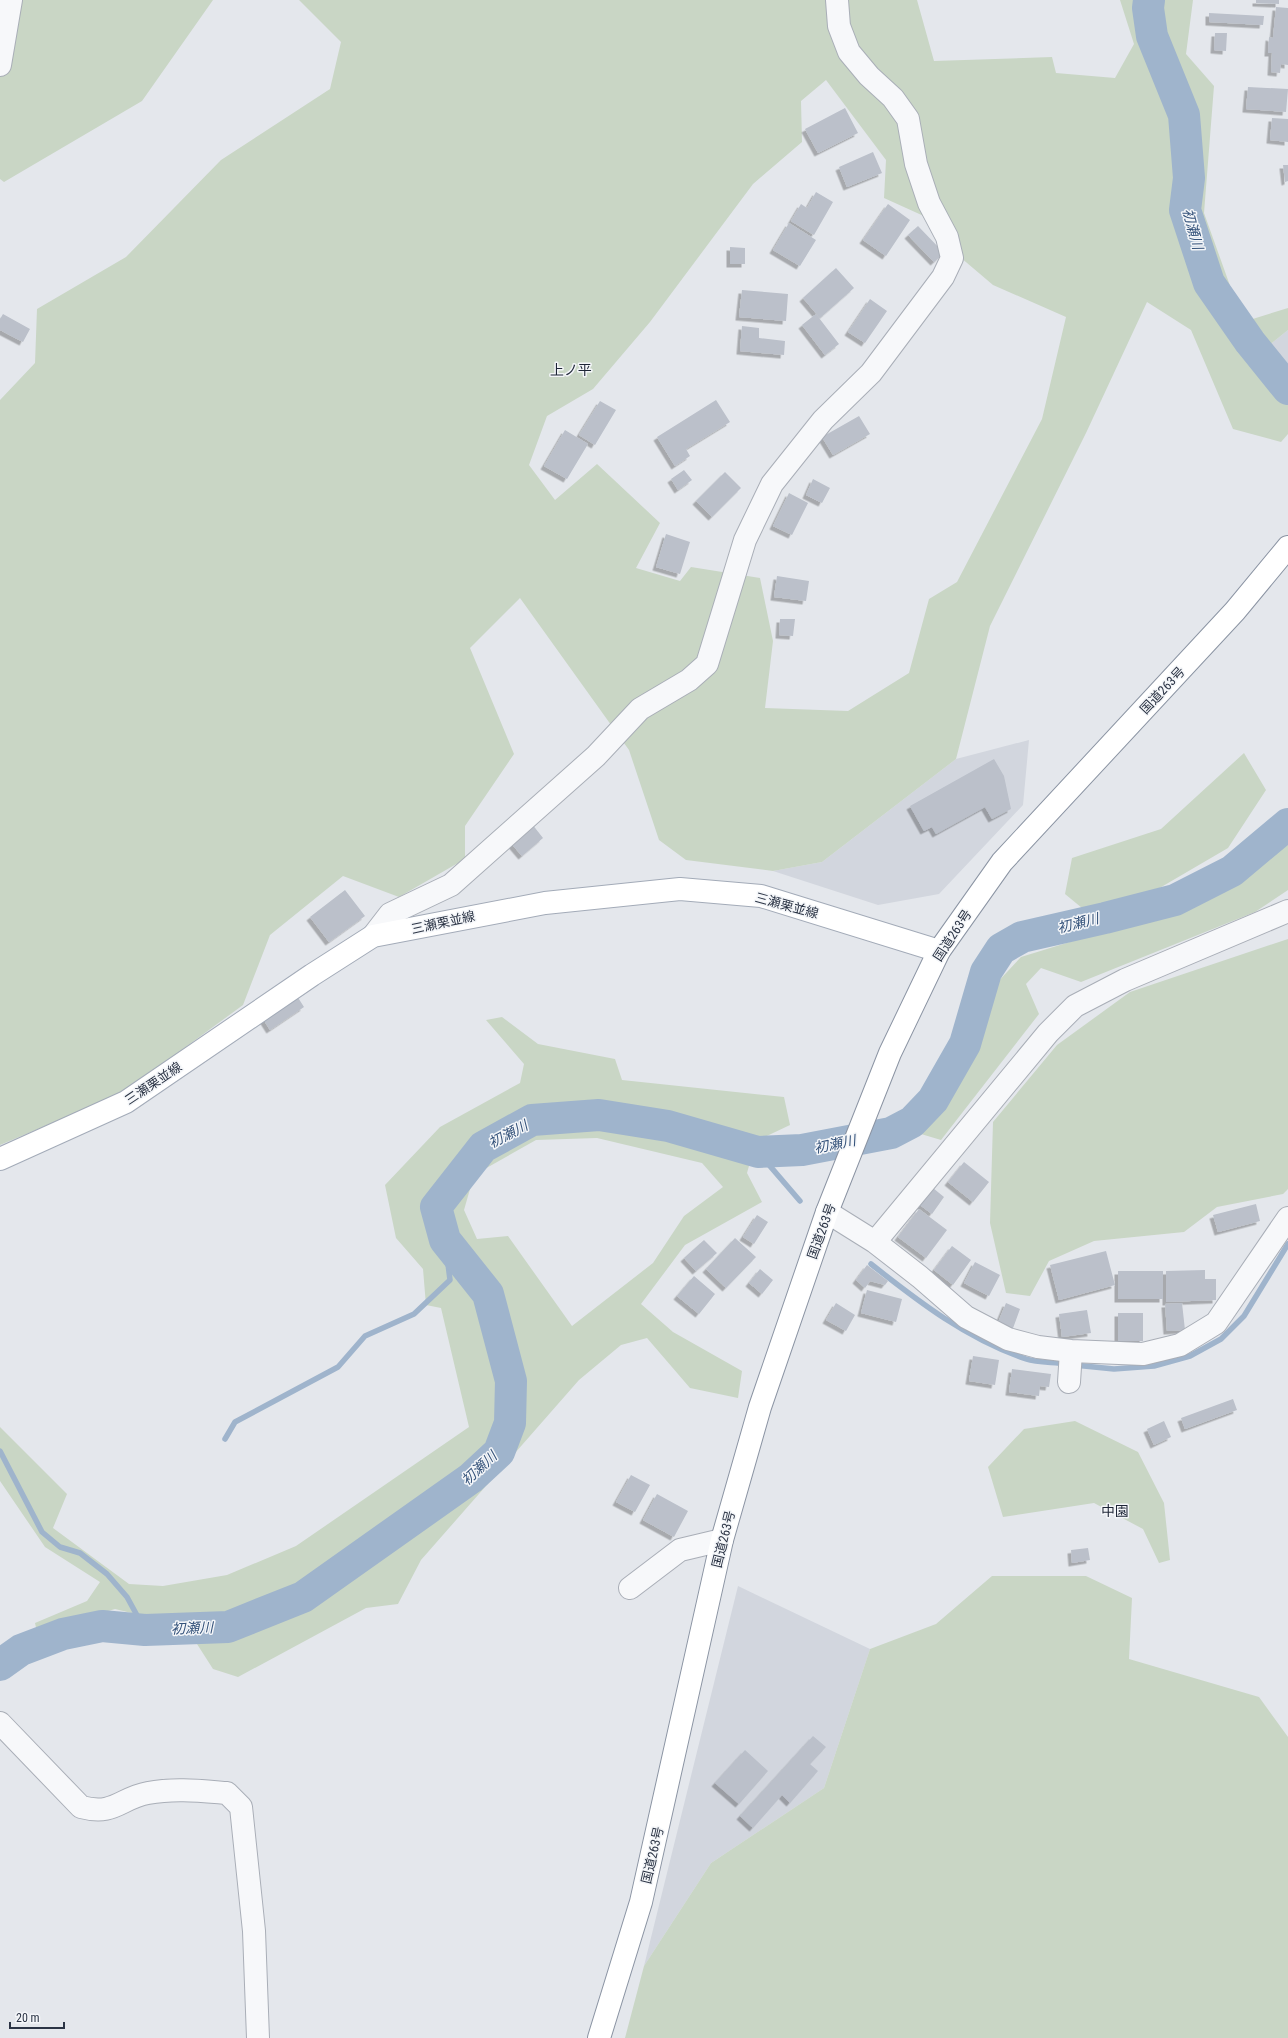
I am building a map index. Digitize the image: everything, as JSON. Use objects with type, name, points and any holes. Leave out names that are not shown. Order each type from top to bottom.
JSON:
[{"type":"main road","name":"国道263号","points":[[599,2038],[641,1902],[722,1540],[760,1407],[827,1212],[890,1053],[939,951],[1002,862],[1235,611],[1288,547]]},
{"type":"main road","name":"三瀬栗並線","points":[[0,1159],[126,1102],[312,975],[372,936],[545,903],[680,889],[760,896],[939,951]]},
{"type":"street","points":[[0,65],[11,0]]},
{"type":"street","points":[[372,936],[390,914],[451,885],[596,756],[640,709],[689,680],[707,664],[745,540],[772,484],[823,420],[871,373],[946,270],[952,258],[947,237],[929,203],[918,170],[908,119],[894,98],[869,76],[849,52],[839,26],[838,0]]},
{"type":"street","points":[[875,1242],[1048,1033],[1075,1006],[1124,980],[1288,911]]},
{"type":"street","points":[[827,1212],[875,1242],[920,1277],[966,1318],[1008,1339],[1038,1347],[1071,1351],[1143,1354],[1180,1345],[1216,1323],[1288,1218]]},
{"type":"street","points":[[1069,1382],[1071,1351]]},
{"type":"street","points":[[630,1588],[680,1550],[722,1540]]},
{"type":"street","points":[[0,1723],[81,1807],[94,1810],[111,1808],[147,1793],[186,1790],[227,1793],[241,1807],[254,1932],[258,2038]]},
{"type":"shaded area","points":[[1288,330],[1288,374],[1267,347]]},
{"type":"shaded area","points":[[1029,740],[1023,805],[939,894],[878,905],[773,871],[822,862],[956,759]]},
{"type":"shaded area","points":[[738,1586],[870,1649],[824,1788],[711,1863],[644,1966]]},
{"type":"green space","points":[[0,0],[213,0],[142,101],[4,182],[0,179]]},
{"type":"green space","points":[[299,0],[917,0],[934,61],[1052,57],[1056,73],[1115,78],[1134,44],[1120,0],[1139,0],[1141,26],[1152,0],[1193,0],[1186,54],[1214,86],[1204,213],[1243,322],[1288,308],[1288,330],[1267,347],[1288,374],[1288,434],[1281,442],[1233,429],[1191,330],[1147,302],[1086,433],[990,626],[956,759],[822,862],[773,871],[686,860],[659,840],[629,750],[520,598],[470,648],[514,754],[465,826],[465,859],[399,897],[343,876],[270,935],[243,1005],[123,1093],[0,1145],[0,400],[35,363],[37,309],[126,257],[221,160],[330,89],[341,42]],"holes":[[[826,80],[886,160],[884,198],[948,227],[960,257],[993,285],[1066,317],[1042,419],[957,582],[929,599],[909,673],[848,711],[765,708],[773,641],[760,578],[691,567],[680,581],[636,568],[660,523],[597,464],[555,500],[529,465],[547,416],[593,389],[650,322],[753,184],[802,142],[801,101]]]},
{"type":"green space","points":[[1244,753],[1266,790],[1228,848],[1151,893],[1082,908],[1065,894],[1072,858],[1161,829]]},
{"type":"green space","points":[[1288,836],[1288,890],[1255,912],[1081,982],[1041,968],[1026,984],[1039,1014],[941,1140],[921,1134],[975,1052],[993,987],[1021,957],[1180,908],[1274,852]]},
{"type":"green space","points":[[1288,939],[1288,1189],[1283,1194],[1217,1207],[1184,1232],[1094,1241],[1049,1261],[1030,1296],[1006,1293],[990,1223],[993,1122],[1057,1045],[1130,992]]},
{"type":"green space","points":[[502,1017],[538,1044],[615,1059],[622,1080],[784,1097],[790,1125],[756,1141],[747,1173],[762,1202],[685,1245],[641,1304],[673,1332],[742,1371],[738,1398],[690,1388],[647,1338],[621,1345],[579,1380],[421,1560],[398,1604],[366,1608],[238,1677],[213,1669],[197,1644],[189,1618],[152,1618],[115,1609],[37,1632],[35,1623],[87,1601],[100,1582],[45,1547],[0,1481],[0,1427],[67,1494],[53,1528],[129,1584],[163,1586],[227,1575],[296,1546],[469,1427],[441,1308],[426,1305],[423,1269],[396,1238],[385,1185],[440,1127],[520,1083],[524,1064],[486,1020]],"holes":[[[597,1138],[702,1163],[723,1187],[684,1216],[653,1263],[572,1326],[508,1236],[477,1239],[464,1210],[474,1175],[536,1140]]]},
{"type":"green space","points":[[1075,1421],[1138,1452],[1164,1503],[1170,1560],[1159,1563],[1143,1529],[1094,1503],[1003,1517],[988,1467],[1024,1429]]},
{"type":"green space","points":[[992,1576],[1086,1576],[1132,1598],[1129,1659],[1259,1697],[1288,1737],[1288,2038],[625,2038],[644,1966],[711,1863],[824,1788],[870,1649],[936,1624]]},
{"type":"building","points":[[1256,0],[1279,0],[1279,4],[1256,3]]},
{"type":"building","points":[[1276,7],[1288,8],[1288,65],[1281,64],[1280,73],[1271,72],[1272,53],[1268,53],[1269,37],[1273,38]]},
{"type":"building","points":[[1209,13],[1264,16],[1263,25],[1209,22]]},
{"type":"building","points":[[1215,33],[1227,33],[1226,51],[1214,50]]},
{"type":"building","points":[[1248,87],[1288,89],[1286,112],[1246,109]]},
{"type":"building","points":[[845,108],[858,133],[818,153],[805,129]]},
{"type":"building","points":[[1272,118],[1288,119],[1288,142],[1270,140]]},
{"type":"building","points":[[873,152],[882,173],[847,187],[839,167]]},
{"type":"building","points":[[1283,165],[1288,165],[1288,181],[1285,182]]},
{"type":"building","points":[[816,192],[833,202],[814,235],[791,221],[801,204],[807,208]]},
{"type":"building","points":[[888,204],[910,220],[886,256],[863,240]]},
{"type":"building","points":[[789,223],[816,240],[800,266],[773,250]]},
{"type":"building","points":[[918,226],[944,253],[934,262],[908,235]]},
{"type":"building","points":[[730,247],[745,248],[745,264],[730,264]]},
{"type":"building","points":[[836,268],[854,288],[820,318],[803,298]]},
{"type":"building","points":[[742,290],[788,294],[786,321],[739,317]]},
{"type":"building","points":[[870,299],[887,311],[865,343],[848,332]]},
{"type":"building","points":[[3,314],[30,329],[23,342],[0,330],[0,319]]},
{"type":"building","points":[[816,314],[839,344],[825,355],[802,325]]},
{"type":"building","points":[[742,326],[759,328],[759,338],[785,341],[784,355],[740,351]]},
{"type":"building","points":[[716,400],[730,422],[686,449],[690,456],[675,466],[657,437]]},
{"type":"building","points":[[600,401],[616,410],[595,445],[579,435]]},
{"type":"building","points":[[859,416],[870,434],[833,455],[822,437]]},
{"type":"building","points":[[565,430],[588,444],[567,479],[544,466]]},
{"type":"building","points":[[684,470],[692,480],[678,490],[671,479]]},
{"type":"building","points":[[725,472],[741,488],[712,517],[696,501]]},
{"type":"building","points":[[813,479],[830,488],[822,503],[806,495]]},
{"type":"building","points":[[789,493],[808,503],[792,535],[773,526]]},
{"type":"building","points":[[666,534],[690,542],[680,574],[656,567]]},
{"type":"building","points":[[777,576],[809,581],[806,601],[774,597]]},
{"type":"building","points":[[780,619],[795,619],[793,636],[779,635]]},
{"type":"building","points":[[994,759],[1004,776],[1011,809],[992,819],[985,807],[936,834],[932,827],[924,831],[910,806]]},
{"type":"building","points":[[532,824],[543,838],[522,856],[510,842]]},
{"type":"building","points":[[345,890],[365,916],[329,942],[310,917]]},
{"type":"building","points":[[297,996],[304,1007],[270,1030],[263,1019]]},
{"type":"building","points":[[964,1162],[989,1182],[973,1202],[948,1182]]},
{"type":"building","points":[[933,1188],[944,1197],[932,1214],[920,1205]]},
{"type":"building","points":[[1256,1204],[1260,1221],[1218,1232],[1213,1215]]},
{"type":"building","points":[[919,1209],[947,1230],[926,1258],[898,1237]]},
{"type":"building","points":[[757,1215],[768,1222],[754,1244],[743,1237]]},
{"type":"building","points":[[735,1238],[756,1257],[726,1288],[706,1269]]},
{"type":"building","points":[[704,1240],[717,1253],[696,1271],[684,1258]]},
{"type":"building","points":[[952,1246],[971,1260],[953,1285],[934,1270]]},
{"type":"building","points":[[1106,1251],[1115,1285],[1059,1300],[1050,1265]]},
{"type":"building","points":[[975,1262],[1000,1275],[989,1296],[964,1283]]},
{"type":"building","points":[[867,1265],[888,1281],[885,1285],[870,1281],[865,1288],[856,1280]]},
{"type":"building","points":[[760,1269],[773,1280],[762,1294],[749,1283]]},
{"type":"building","points":[[1205,1270],[1205,1279],[1216,1279],[1216,1300],[1166,1302],[1166,1271]]},
{"type":"building","points":[[1118,1271],[1163,1271],[1163,1299],[1118,1299]]},
{"type":"building","points":[[694,1276],[715,1294],[699,1314],[677,1296]]},
{"type":"building","points":[[867,1290],[902,1299],[896,1322],[861,1313]]},
{"type":"building","points":[[836,1303],[855,1315],[846,1331],[826,1320]]},
{"type":"building","points":[[1006,1303],[1020,1309],[1012,1331],[997,1325]]},
{"type":"building","points":[[1182,1303],[1185,1330],[1167,1331],[1165,1304]]},
{"type":"building","points":[[1087,1310],[1091,1333],[1062,1337],[1059,1314]]},
{"type":"building","points":[[1118,1313],[1143,1313],[1143,1341],[1118,1341]]},
{"type":"building","points":[[973,1356],[999,1360],[995,1385],[969,1381]]},
{"type":"building","points":[[1012,1369],[1051,1374],[1049,1387],[1040,1386],[1039,1396],[1009,1392]]},
{"type":"building","points":[[1233,1399],[1237,1410],[1185,1429],[1181,1418]]},
{"type":"building","points":[[1164,1421],[1171,1437],[1154,1445],[1147,1429]]},
{"type":"building","points":[[631,1475],[650,1485],[635,1512],[616,1502]]},
{"type":"building","points":[[657,1494],[688,1511],[674,1537],[643,1520]]},
{"type":"building","points":[[1088,1548],[1090,1560],[1072,1563],[1071,1550]]},
{"type":"building","points":[[813,1736],[826,1747],[810,1764],[818,1771],[790,1803],[782,1795],[753,1828],[740,1816]]},
{"type":"building","points":[[745,1750],[768,1771],[739,1804],[715,1783]]},
{"type":"waterway","name":"初瀬川","points":[[1149,0],[1148,8],[1152,36],[1184,115],[1189,178],[1185,210],[1209,283],[1250,342],[1288,389]]},
{"type":"waterway","name":"初瀬川","points":[[0,1665],[21,1650],[63,1634],[102,1626],[145,1630],[228,1627],[303,1597],[471,1478],[499,1452],[510,1423],[511,1381],[488,1294],[445,1240],[436,1207],[483,1147],[532,1120],[599,1115],[668,1126],[758,1152],[802,1150],[891,1133],[912,1122],[933,1100],[965,1044],[986,972],[1001,949],[1022,937],[1175,900],[1232,871],[1288,824]]},
{"type":"waterway","points":[[758,1152],[800,1201]]},
{"type":"waterway","points":[[225,1439],[235,1422],[338,1367],[365,1336],[414,1314],[450,1280],[445,1240]]},
{"type":"waterway","points":[[1074,1365],[1114,1369],[1154,1366],[1190,1356],[1221,1339],[1244,1316],[1288,1244]]},
{"type":"waterway","points":[[871,1264],[944,1318],[984,1341],[1004,1351],[1026,1359],[1066,1364]]},
{"type":"waterway","points":[[0,1451],[42,1532],[60,1547],[80,1553],[107,1574],[127,1597],[145,1630]]},
{"type":"district","name":"上ノ平","points":[[571,370]]},
{"type":"district","name":"中園","points":[[1115,1511]]}]
